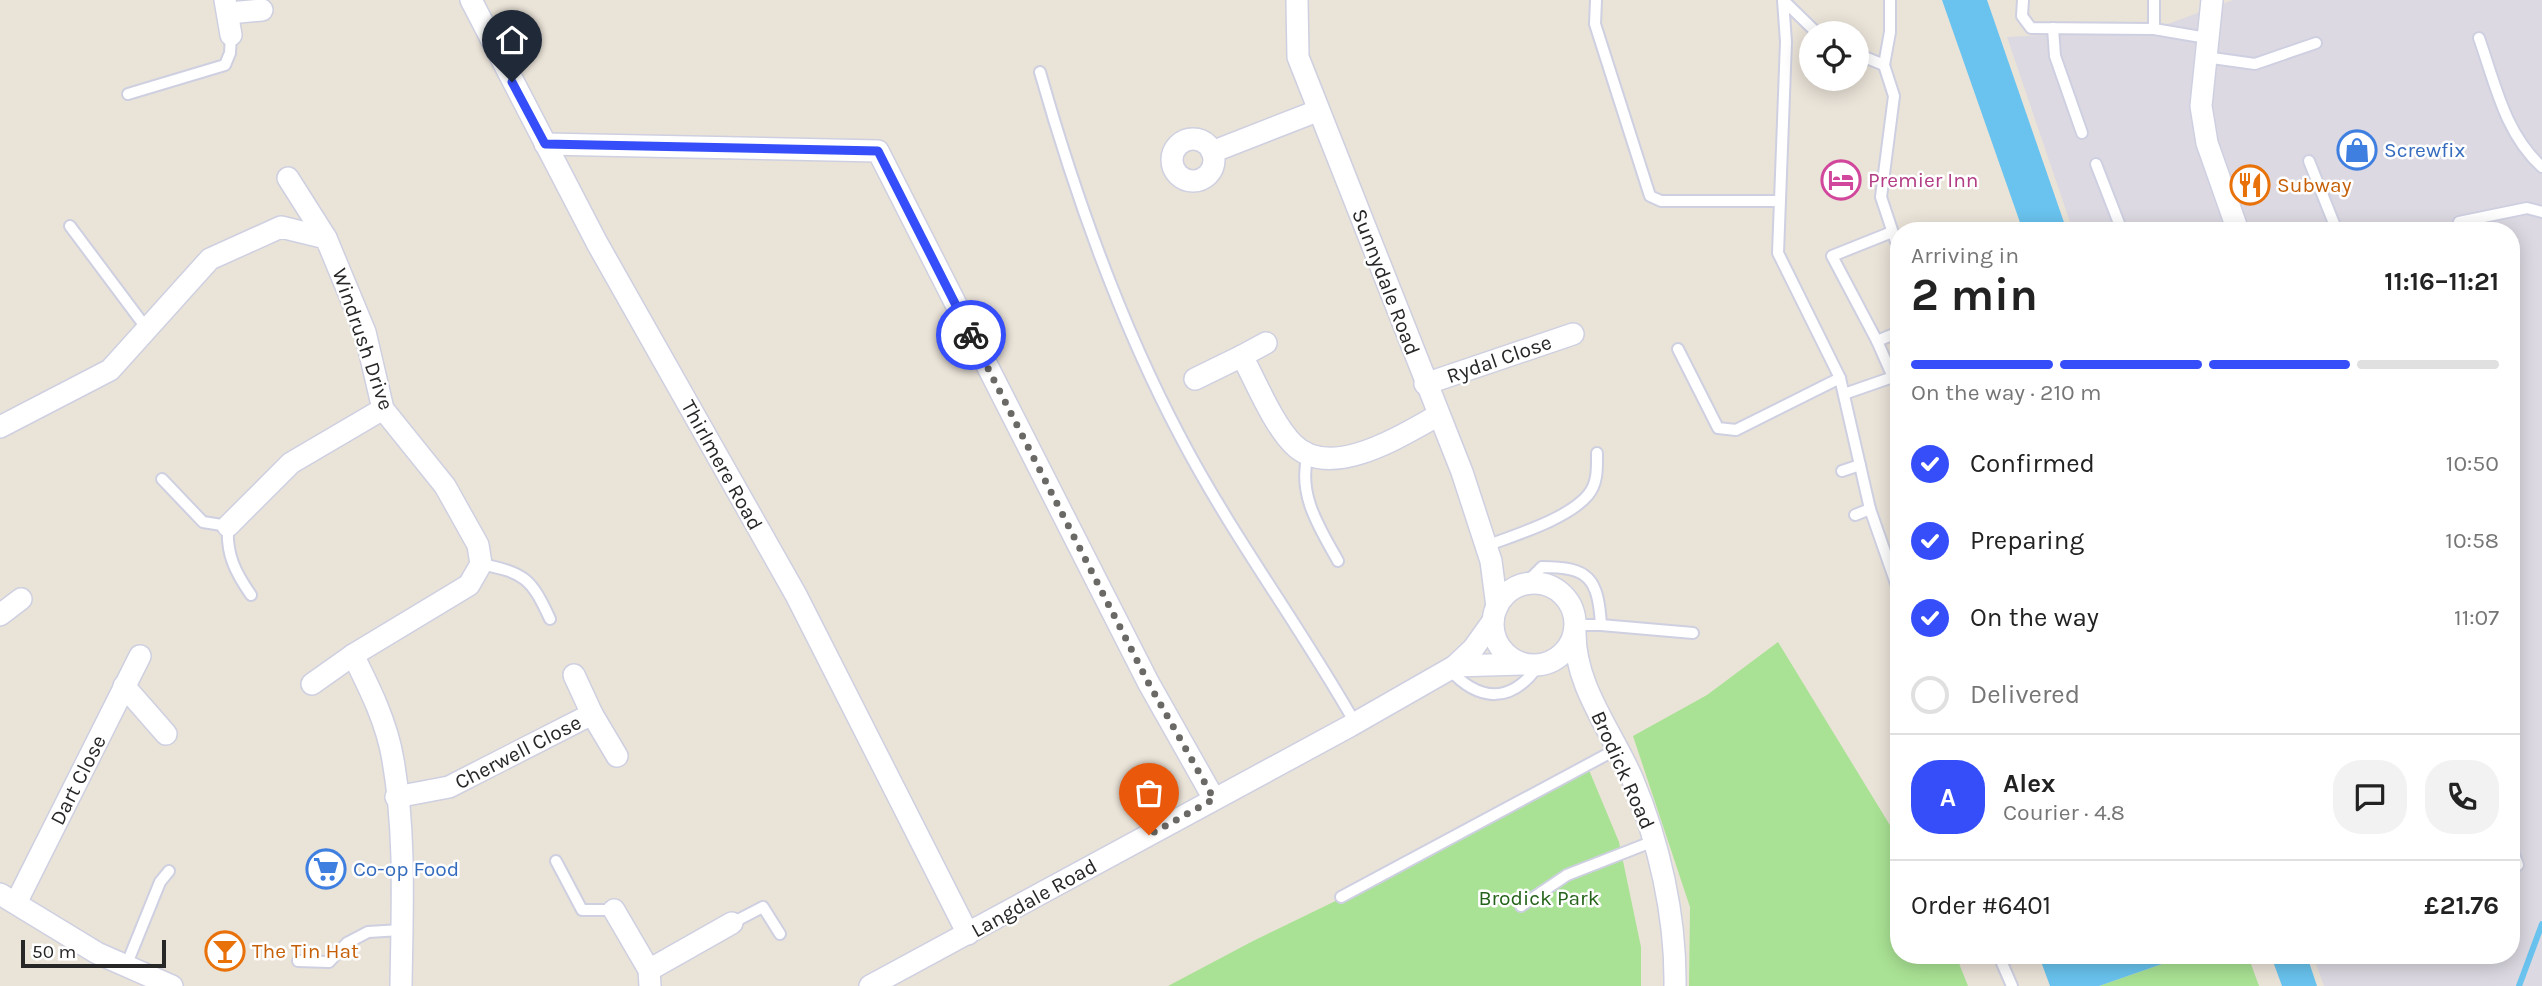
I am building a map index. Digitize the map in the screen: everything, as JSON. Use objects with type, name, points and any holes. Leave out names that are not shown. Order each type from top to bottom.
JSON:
[{"type":"street","name":"Thirlmere Road","points":[[471,0],[597,243],[796,595],[968,934]]},
{"type":"street","name":"Sunnydale Road","points":[[1297,0],[1298,57],[1437,416],[1462,472],[1488,554],[1495,614]]},
{"type":"street","points":[[2211,0],[2201,106],[2206,138],[2235,222]]},
{"type":"street","points":[[230,34],[227,6],[262,10]]},
{"type":"street","points":[[1212,152],[1317,111]]},
{"type":"street","points":[[545,144],[878,151],[1148,682],[1214,799]]},
{"type":"street","name":"Windrush Drive","points":[[288,178],[326,238],[365,332],[383,410],[445,486],[478,545],[481,564]]},
{"type":"street","points":[[0,428],[110,370],[210,259],[281,227],[326,238]]},
{"type":"street","name":"Rydal Close","points":[[1425,384],[1573,334]]},
{"type":"street","points":[[1195,379],[1266,343]]},
{"type":"street","points":[[1242,356],[1293,444],[1308,454],[1328,457],[1362,455],[1437,416]]},
{"type":"street","points":[[228,526],[292,463],[383,410]]},
{"type":"street","name":"Sunnydale Road","points":[[1488,554],[1519,587]]},
{"type":"street","points":[[312,684],[353,655],[469,585],[481,564]]},
{"type":"street","points":[[1538,584],[1553,588],[1564,597],[1575,618],[1575,628],[1570,644],[1539,663],[1510,658],[1499,646],[1495,614],[1519,587],[1538,584]]},
{"type":"street","points":[[0,615],[21,599]]},
{"type":"street","name":"Langdale Road","points":[[870,986],[1356,723],[1452,667],[1473,649],[1495,614]]},
{"type":"street","name":"Brodick Road","points":[[1575,628],[1574,652],[1583,680],[1617,749],[1654,841],[1669,905],[1675,986]]},
{"type":"street","points":[[353,655],[376,701],[393,759],[397,797],[401,986]]},
{"type":"street","name":"Dart Close","points":[[8,898],[139,656]]},
{"type":"street","name":"Langdale Road","points":[[1452,667],[1539,663]]},
{"type":"street","name":"Brodick Road","points":[[1539,663],[1569,665],[1583,680]]},
{"type":"street","points":[[574,675],[593,714]]},
{"type":"street","points":[[124,687],[166,734]]},
{"type":"street","name":"Cherwell Close","points":[[397,797],[449,787],[593,714],[617,756]]},
{"type":"street","points":[[8,898],[97,953],[172,986]]},
{"type":"street","points":[[614,910],[649,978],[732,923]]},
{"type":"lane","points":[[1596,0],[1595,24],[1650,196],[1661,201],[1780,201]]},
{"type":"lane","points":[[1783,0],[1786,42],[1778,253],[1840,378],[1870,509],[1890,566]]},
{"type":"lane","points":[[1783,0],[1805,21]]},
{"type":"lane","points":[[1890,0],[1890,32],[1884,65],[1894,96],[1881,197],[1890,226]]},
{"type":"lane","points":[[2023,0],[2022,16],[2031,28],[2154,29],[2255,64],[2316,43]]},
{"type":"lane","points":[[2154,0],[2154,29]]},
{"type":"lane","points":[[2053,28],[2054,56],[2082,133]]},
{"type":"lane","points":[[128,94],[225,65],[230,53],[230,34]]},
{"type":"lane","points":[[2479,38],[2511,129],[2519,143],[2542,167]]},
{"type":"lane","points":[[1869,59],[1884,65]]},
{"type":"lane","points":[[1040,72],[1094,235],[1149,371],[1181,439],[1356,723]]},
{"type":"lane","points":[[2309,161],[2333,222]]},
{"type":"lane","points":[[2096,164],[2119,222]]},
{"type":"lane","points":[[2459,222],[2527,208],[2542,212]]},
{"type":"lane","points":[[70,226],[147,329]]},
{"type":"lane","points":[[1890,233],[1832,256],[1890,370]]},
{"type":"lane","points":[[1877,341],[1890,336]]},
{"type":"lane","points":[[1678,349],[1718,428],[1725,430],[1736,430],[1840,378]]},
{"type":"lane","points":[[1844,394],[1890,378]]},
{"type":"lane","points":[[1488,554],[1573,508],[1589,494],[1597,476],[1597,453]]},
{"type":"lane","points":[[1308,454],[1305,465],[1307,501],[1338,561]]},
{"type":"lane","points":[[1842,471],[1860,465]]},
{"type":"lane","points":[[162,479],[203,522],[228,526],[227,545],[234,571],[251,595]]},
{"type":"lane","points":[[1855,515],[1870,509]]},
{"type":"lane","points":[[481,564],[517,571],[535,586],[550,619]]},
{"type":"lane","points":[[1519,587],[1542,567],[1568,567],[1587,576],[1599,593],[1601,625]]},
{"type":"lane","points":[[1575,628],[1601,625],[1693,633]]},
{"type":"lane","points":[[1452,667],[1473,691],[1494,695],[1519,687],[1539,663]]},
{"type":"lane","points":[[1341,897],[1617,749]]},
{"type":"lane","points":[[1521,906],[1567,875],[1654,841]]},
{"type":"lane","points":[[556,861],[582,910],[614,910]]},
{"type":"lane","points":[[126,966],[160,882],[169,871]]},
{"type":"lane","points":[[732,923],[763,906],[780,934]]},
{"type":"lane","points":[[298,961],[329,962],[347,943],[368,932],[401,930]]},
{"type":"lane","points":[[2002,964],[2011,986]]},
{"type":"shaded area","points":[[2233,0],[2542,0],[2542,986],[2324,986],[2316,964],[2520,964],[2520,222],[2070,222],[2007,37],[2154,29]]},
{"type":"green space","points":[[1778,642],[1890,825],[1890,964],[1959,964],[1968,986],[1689,986],[1690,907],[1633,736],[1707,695]]},
{"type":"green space","name":"Brodick Park","points":[[1589,770],[1619,842],[1641,947],[1641,986],[1168,986],[1253,941],[1422,859]]},
{"type":"green space","points":[[2162,964],[2251,964],[2259,986],[2099,986]]},
{"type":"water","points":[[1942,0],[1987,0],[2064,222],[2020,222]]},
{"type":"water","points":[[2042,964],[2162,964],[2099,986],[2050,986]]},
{"type":"water","points":[[2274,964],[2310,964],[2317,986],[2282,986]]},
{"type":"waterway","points":[[2519,986],[2542,924]]},
{"type":"way so far","points":[[971,335],[1148,682],[1214,799],[1149,835]]},
{"type":"place","name":"Screwfix","points":[[2357,150]]},
{"type":"place","name":"Premier Inn","points":[[1841,180]]},
{"type":"place","name":"Subway","points":[[2250,185]]},
{"type":"place","name":"Co-op Food","points":[[326,869]]},
{"type":"place","name":"The Tin Hat","points":[[225,951]]},
{"type":"route","points":[[512,82],[545,144],[878,151],[971,335]]}]
